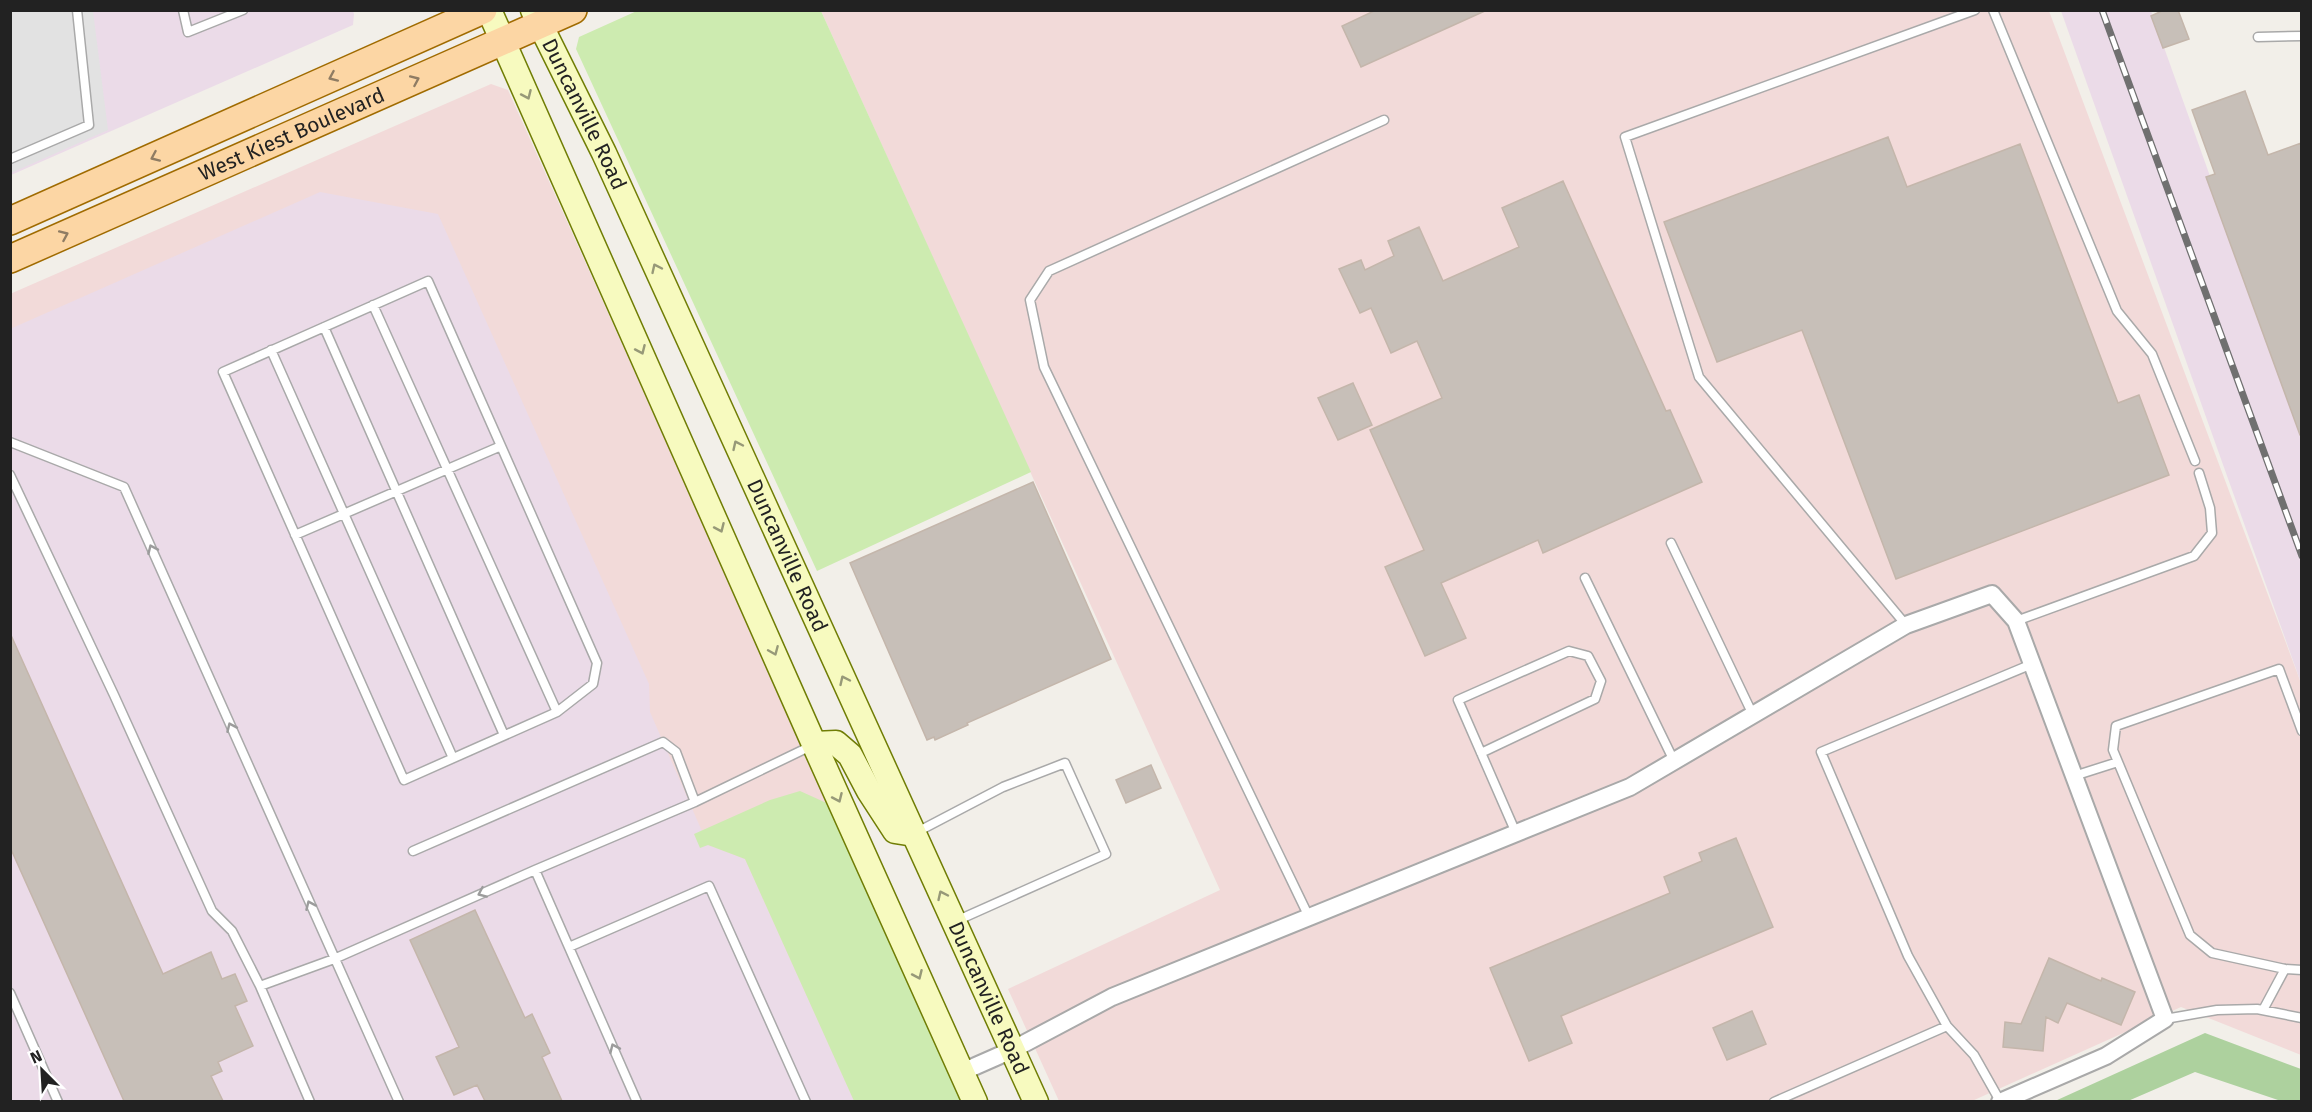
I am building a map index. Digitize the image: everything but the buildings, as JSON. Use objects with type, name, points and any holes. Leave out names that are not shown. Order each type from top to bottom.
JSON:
[{"type":"main road","name":"West Kiest Boulevard","points":[[10,221],[483,10]]},
{"type":"main road","name":"Duncanville Road","points":[[489,10],[975,1101]]},
{"type":"main road","name":"West Kiest Boulevard","points":[[10,259],[503,41],[537,18],[573,10]]},
{"type":"main road","name":"Duncanville Road","points":[[537,18],[604,153],[1036,1101]]},
{"type":"main road","points":[[814,744],[861,718]]},
{"type":"main road","points":[[814,744],[836,743],[850,755],[869,791],[895,831],[914,834]]},
{"type":"street","points":[[962,1072],[1012,1050],[1112,997],[1630,787],[1906,624],[1992,594],[2016,621],[2165,1019],[2106,1056],[2000,1101]]},
{"type":"lane","points":[[10,159],[89,125],[77,10]]},
{"type":"lane","points":[[183,10],[188,32],[243,10]]},
{"type":"lane","points":[[1906,624],[1699,377],[1625,137],[1975,10]]},
{"type":"lane","points":[[1993,10],[2117,311],[2152,354],[2195,461]]},
{"type":"lane","points":[[2258,38],[2301,36]]},
{"type":"lane","points":[[1309,917],[1044,367],[1030,300],[1048,271],[1384,120]]},
{"type":"lane","points":[[428,281],[597,663],[593,684],[557,712],[404,780],[223,372],[373,305],[428,281]]},
{"type":"lane","points":[[373,305],[557,712]]},
{"type":"lane","points":[[324,327],[504,735]]},
{"type":"lane","points":[[271,350],[453,758]]},
{"type":"lane","points":[[10,442],[124,487],[399,1101]]},
{"type":"lane","points":[[295,535],[501,446]]},
{"type":"lane","points":[[2016,621],[2194,556],[2212,533],[2210,508],[2199,473]]},
{"type":"lane","points":[[10,475],[114,694],[212,911],[232,931],[260,986],[310,1101]]},
{"type":"lane","points":[[1671,543],[1753,715]]},
{"type":"lane","points":[[1585,578],[1674,761]]},
{"type":"lane","points":[[1481,753],[1595,699],[1601,681],[1588,656],[1569,651],[1458,700],[1516,834]]},
{"type":"lane","points":[[2000,1101],[1974,1055],[1947,1026],[1908,956],[1821,752],[2032,664]]},
{"type":"lane","points":[[2301,731],[2280,669],[2116,726],[2113,750],[2190,935],[2212,953],[2285,969],[2301,970]]},
{"type":"lane","points":[[413,850],[663,742],[676,752],[695,802]]},
{"type":"lane","points":[[260,986],[334,959],[695,802],[814,744]]},
{"type":"lane","points":[[2073,776],[2118,762]]},
{"type":"lane","points":[[914,834],[1003,787],[1065,763],[1106,854],[955,921]]},
{"type":"lane","points":[[535,870],[638,1101]]},
{"type":"lane","points":[[569,947],[710,886],[806,1101]]},
{"type":"lane","points":[[2263,1010],[2285,969]]},
{"type":"lane","points":[[10,993],[58,1101]]},
{"type":"lane","points":[[2165,1019],[2217,1010],[2263,1010],[2301,1018]]},
{"type":"lane","points":[[1774,1101],[1947,1026]]},
{"type":"shaded area","points":[[11,11],[353,11],[354,14],[353,25],[11,175]]},
{"type":"shaded area","points":[[11,11],[93,11],[108,130],[11,173]]},
{"type":"shaded area","points":[[821,11],[2049,11],[2301,683],[2301,1055],[2181,1007],[1972,1101],[1059,1101],[1008,989],[1220,890]]},
{"type":"shaded area","points":[[2061,11],[2151,11],[2301,431],[2301,683]]},
{"type":"shaded area","points":[[491,84],[508,90],[962,1101],[11,1101],[10,294]]},
{"type":"shaded area","points":[[320,192],[438,214],[649,684],[650,712],[708,845],[745,859],[854,1101],[11,1101],[10,329]]},
{"type":"green space","points":[[639,10],[821,11],[1031,472],[817,571],[576,49],[579,37]]},
{"type":"green space","points":[[800,791],[831,805],[965,1101],[854,1101],[745,859],[708,845],[700,848],[694,834],[770,800]]},
{"type":"green space","points":[[2205,1033],[2301,1069],[2301,1101],[2281,1101],[2195,1072],[2128,1101],[2055,1101]]},
{"type":"railway","points":[[2102,10],[2302,556]]}]
